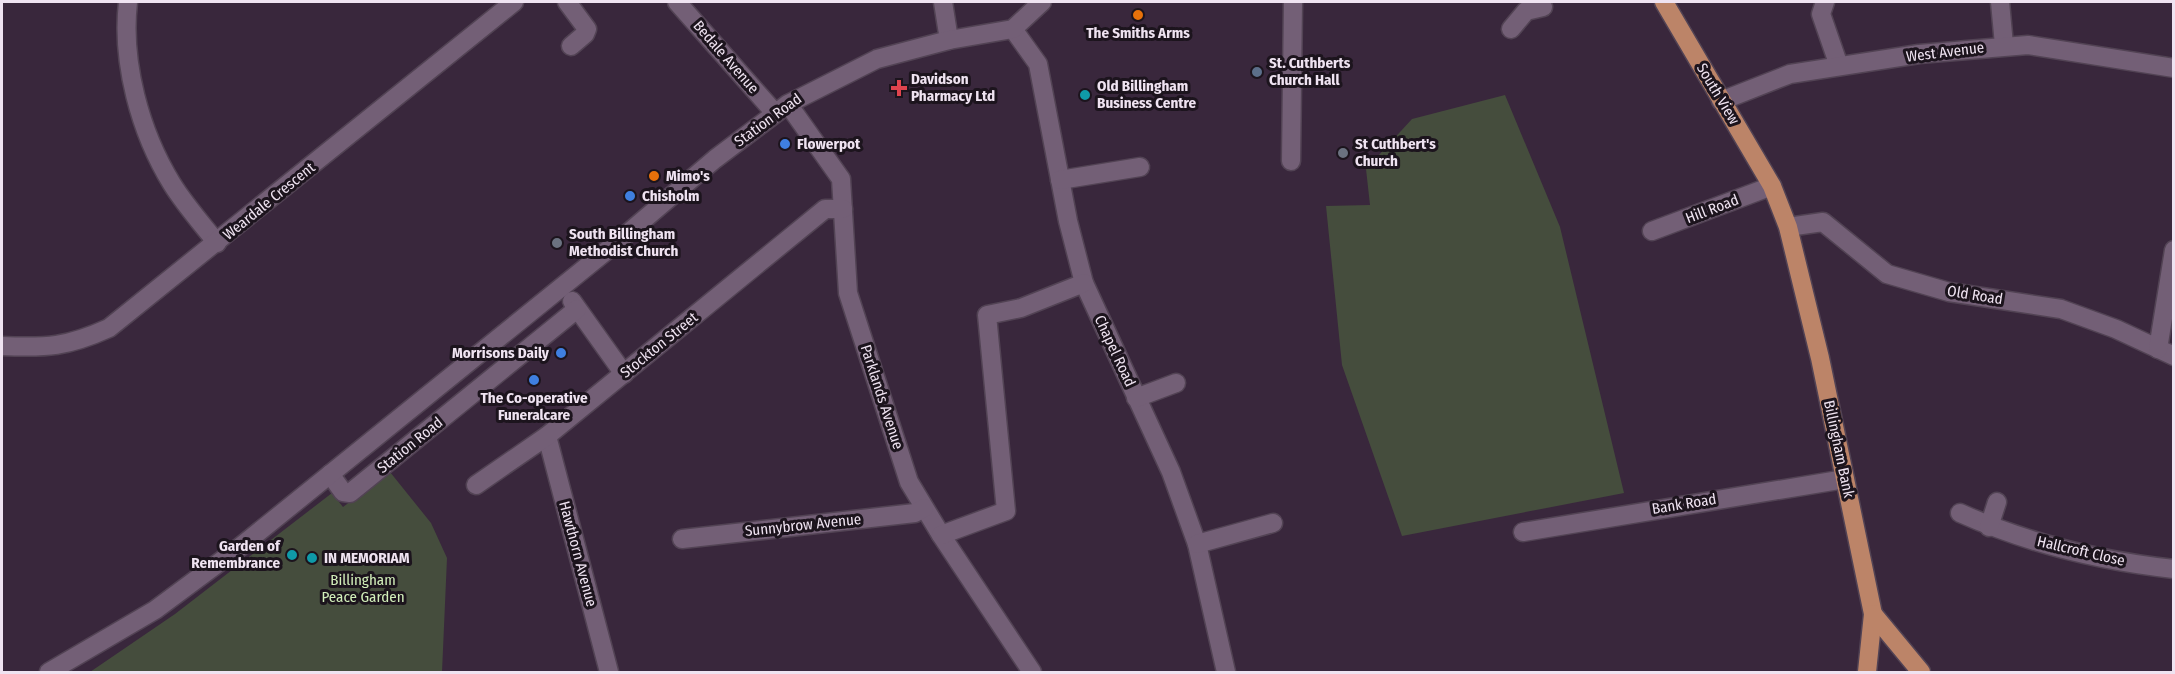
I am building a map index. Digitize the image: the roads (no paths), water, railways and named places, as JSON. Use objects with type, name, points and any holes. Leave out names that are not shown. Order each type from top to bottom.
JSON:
[{"type":"main road","name":"South View","points":[[1664,2],[1772,186],[1788,227]]},
{"type":"main road","name":"Billingham Bank","points":[[1788,227],[1873,614],[1867,672]]},
{"type":"main road","points":[[1873,614],[1921,672]]},
{"type":"street","points":[[128,2],[129,60],[149,137],[173,185],[217,243]]},
{"type":"street","name":"Weardale Crescent","points":[[2,346],[44,348],[76,343],[109,328],[514,2]]},
{"type":"street","points":[[567,2],[587,29],[585,34],[571,46]]},
{"type":"street","name":"Bedale Avenue","points":[[677,2],[781,108]]},
{"type":"street","points":[[943,2],[949,40]]},
{"type":"street","points":[[1013,29],[1042,2]]},
{"type":"street","points":[[1291,161],[1293,2]]},
{"type":"street","points":[[1825,2],[1821,14],[1839,66]]},
{"type":"street","points":[[2000,2],[2004,45]]},
{"type":"street","points":[[1511,29],[1528,6]]},
{"type":"street","name":"Station Road","points":[[49,672],[154,610],[200,578],[781,108],[877,59],[949,40],[1013,29]]},
{"type":"street","name":"Chapel Road","points":[[1013,29],[1038,64],[1060,180],[1084,283],[1171,472],[1197,544],[1226,672]]},
{"type":"street","name":"West Avenue","points":[[1721,101],[1790,74],[2004,45],[2028,45],[2174,68]]},
{"type":"street","name":"Parklands Avenue","points":[[781,108],[841,179],[848,292],[909,482],[941,536],[1032,672]]},
{"type":"street","points":[[1060,180],[1140,167]]},
{"type":"street","name":"Hill Road","points":[[1652,231],[1772,186]]},
{"type":"street","name":"Stockton Street","points":[[476,485],[547,436],[825,209],[843,209]]},
{"type":"street","name":"Old Road","points":[[1788,227],[1823,222],[1887,274],[1950,292],[2061,309],[2116,329],[2166,352]]},
{"type":"street","points":[[2166,352],[2174,250]]},
{"type":"street","points":[[941,536],[1006,511],[987,315],[1021,308],[1084,283]]},
{"type":"street","points":[[562,287],[624,374]]},
{"type":"street","name":"Station Road","points":[[330,474],[344,492],[350,493],[577,309]]},
{"type":"street","points":[[1136,398],[1176,383]]},
{"type":"street","name":"Hawthorn Avenue","points":[[547,436],[609,672]]},
{"type":"street","name":"Bank Road","points":[[1523,531],[1845,479]]},
{"type":"street","points":[[1989,526],[1997,502]]},
{"type":"street","name":"Sunnybrow Avenue","points":[[682,539],[915,513],[924,508]]},
{"type":"street","name":"Hallcroft Close","points":[[1960,513],[1989,526],[2088,555],[2174,569]]},
{"type":"street","points":[[1197,544],[1273,523]]},
{"type":"street","name":"Station Road","points":[[67,672],[104,640]]},
{"type":"place","name":"The Smiths Arms","points":[[1138,15]]},
{"type":"place","name":"St. Cuthberts Church Hall","points":[[1257,72]]},
{"type":"place","name":"Davidson Pharmacy Ltd","points":[[899,88]]},
{"type":"place","name":"Old Billingham Business Centre","points":[[1085,95]]},
{"type":"place","name":"Flowerpot","points":[[785,144]]},
{"type":"place","name":"St Cuthbert's Church","points":[[1343,153]]},
{"type":"place","name":"Mimo's","points":[[654,176]]},
{"type":"place","name":"Chisholm","points":[[630,196]]},
{"type":"place","name":"South Billingham Methodist Church","points":[[557,243]]},
{"type":"place","name":"Morrisons Daily","points":[[561,353]]},
{"type":"place","name":"The Co-operative Funeralcare","points":[[534,380]]},
{"type":"place","name":"Garden of Remembrance","points":[[292,555]]},
{"type":"place","name":"IN MEMORIAM","points":[[312,558]]},
{"type":"park label","name":"Billingham Peace Garden","points":[[363,588]]}]
